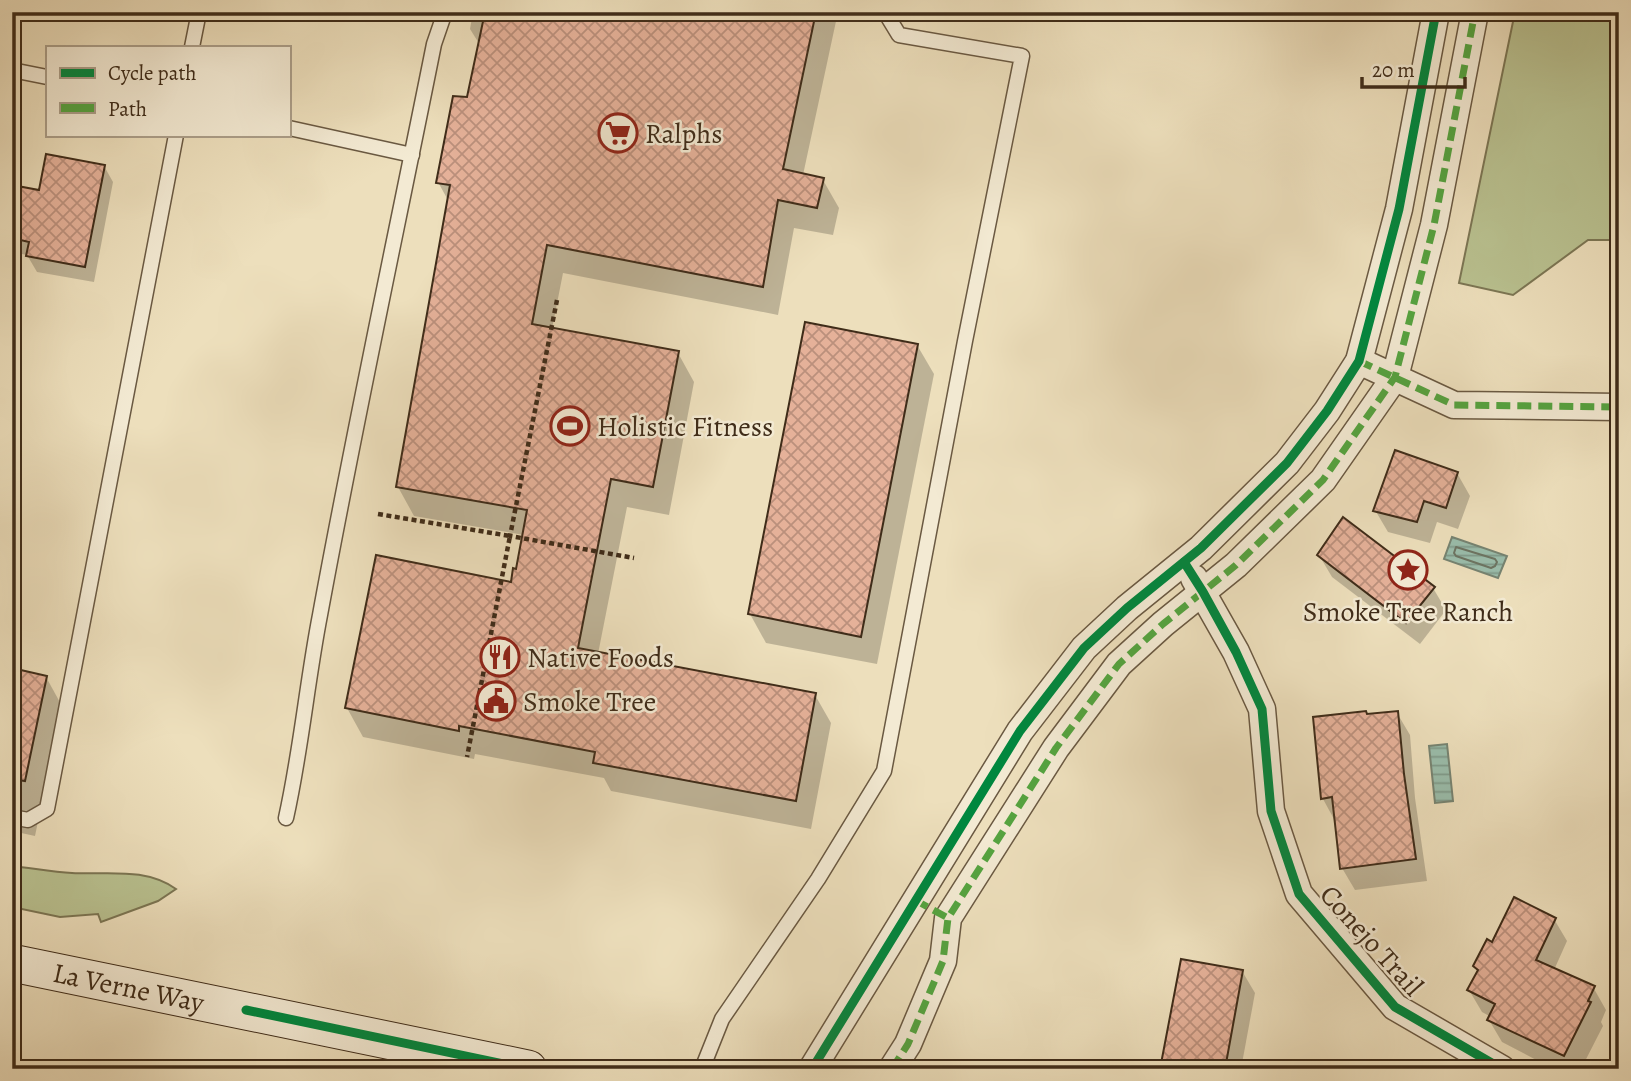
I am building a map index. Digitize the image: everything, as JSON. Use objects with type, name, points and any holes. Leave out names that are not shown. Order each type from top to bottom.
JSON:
[{"type":"street","points":[[812,1069],[1020,731],[1084,648],[1127,608],[1201,548],[1287,463],[1327,411],[1359,360],[1399,209],[1436,12]]},
{"type":"street","points":[[892,1069],[908,1044],[943,961],[948,918],[1056,748],[1119,664],[1163,624],[1236,565],[1323,480],[1395,377],[1434,225],[1475,12]]},
{"type":"street","points":[[1359,360],[1454,405],[1619,407]]},
{"type":"street","name":"Conejo Trail","points":[[1184,562],[1236,652],[1262,709],[1271,811],[1299,894],[1395,1007],[1502,1069]]},
{"type":"street","points":[[915,900],[948,918]]},
{"type":"street","name":"La Verne Way","points":[[12,963],[528,1069]]},
{"type":"lane","points":[[192,46],[199,12]]},
{"type":"lane","points":[[286,818],[296,774],[302,718],[319,617],[434,44],[445,12]]},
{"type":"lane","points":[[702,1069],[722,1019],[818,879],[884,771],[1022,56],[899,35],[885,12]]},
{"type":"lane","points":[[12,70],[46,77]]},
{"type":"lane","points":[[290,128],[412,155]]},
{"type":"lane","points":[[12,817],[28,820],[47,809],[176,136]]},
{"type":"path","points":[[467,757],[557,300]]},
{"type":"path","points":[[378,514],[634,558]]},
{"type":"shaded area","points":[[1515,12],[1619,12],[1619,240],[1588,240],[1513,295],[1459,283]]},
{"type":"shaded area","points":[[12,866],[64,872],[139,875],[164,882],[176,889],[158,901],[101,922],[98,914],[60,917],[12,907]]},
{"type":"water","points":[[1452,537],[1507,556],[1498,578],[1444,559]]},
{"type":"water","points":[[1447,744],[1453,801],[1435,803],[1429,746]]},
{"type":"building","points":[[485,12],[816,12],[783,169],[824,178],[817,208],[778,200],[763,287],[547,245],[532,324],[679,351],[653,487],[611,479],[578,648],[816,693],[796,801],[593,763],[595,752],[459,726],[459,731],[345,708],[376,555],[511,582],[513,568],[516,569],[527,510],[396,487],[450,185],[436,183],[453,96],[467,97]]},
{"type":"building","points":[[46,154],[105,165],[85,267],[26,256],[29,242],[12,238],[12,185],[39,190]]},
{"type":"building","points":[[805,322],[918,344],[861,637],[748,614]]},
{"type":"building","points":[[1395,450],[1458,472],[1446,508],[1424,501],[1417,522],[1373,511]]},
{"type":"building","points":[[1343,517],[1435,587],[1406,623],[1317,555]]},
{"type":"building","points":[[12,668],[47,676],[25,781],[12,779]]},
{"type":"building","points":[[1366,711],[1367,714],[1398,711],[1416,859],[1340,869],[1332,797],[1321,799],[1313,717]]},
{"type":"building","points":[[1514,897],[1556,918],[1536,960],[1595,986],[1588,1001],[1591,1002],[1564,1056],[1487,1020],[1495,1004],[1467,990],[1478,970],[1473,966],[1487,939],[1492,942]]},
{"type":"building","points":[[1181,959],[1243,970],[1225,1069],[1160,1069]]},
{"type":"marked path","points":[[892,1069],[908,1044],[943,961],[948,918],[1056,748],[1119,664],[1163,624],[1236,565],[1323,480],[1395,377],[1434,225],[1475,12]]},
{"type":"marked path","points":[[1359,361],[1454,405],[1619,407]]},
{"type":"marked path","points":[[915,900],[948,918]]},
{"type":"cycle path","points":[[812,1069],[1020,731],[1084,648],[1127,608],[1201,548],[1287,463],[1327,411],[1359,361],[1399,209],[1436,12]]},
{"type":"cycle path","points":[[1184,562],[1236,652],[1262,709],[1271,811],[1299,894],[1395,1007],[1502,1069]]},
{"type":"cycle path","points":[[246,1010],[528,1069]]},
{"type":"place","name":"Ralphs","points":[[618,133]]},
{"type":"place","name":"Holistic Fitness","points":[[570,426]]},
{"type":"place","name":"Smoke Tree Ranch","points":[[1408,570]]},
{"type":"place","name":"Native Foods","points":[[500,657]]},
{"type":"place","name":"Smoke Tree","points":[[496,701]]}]
